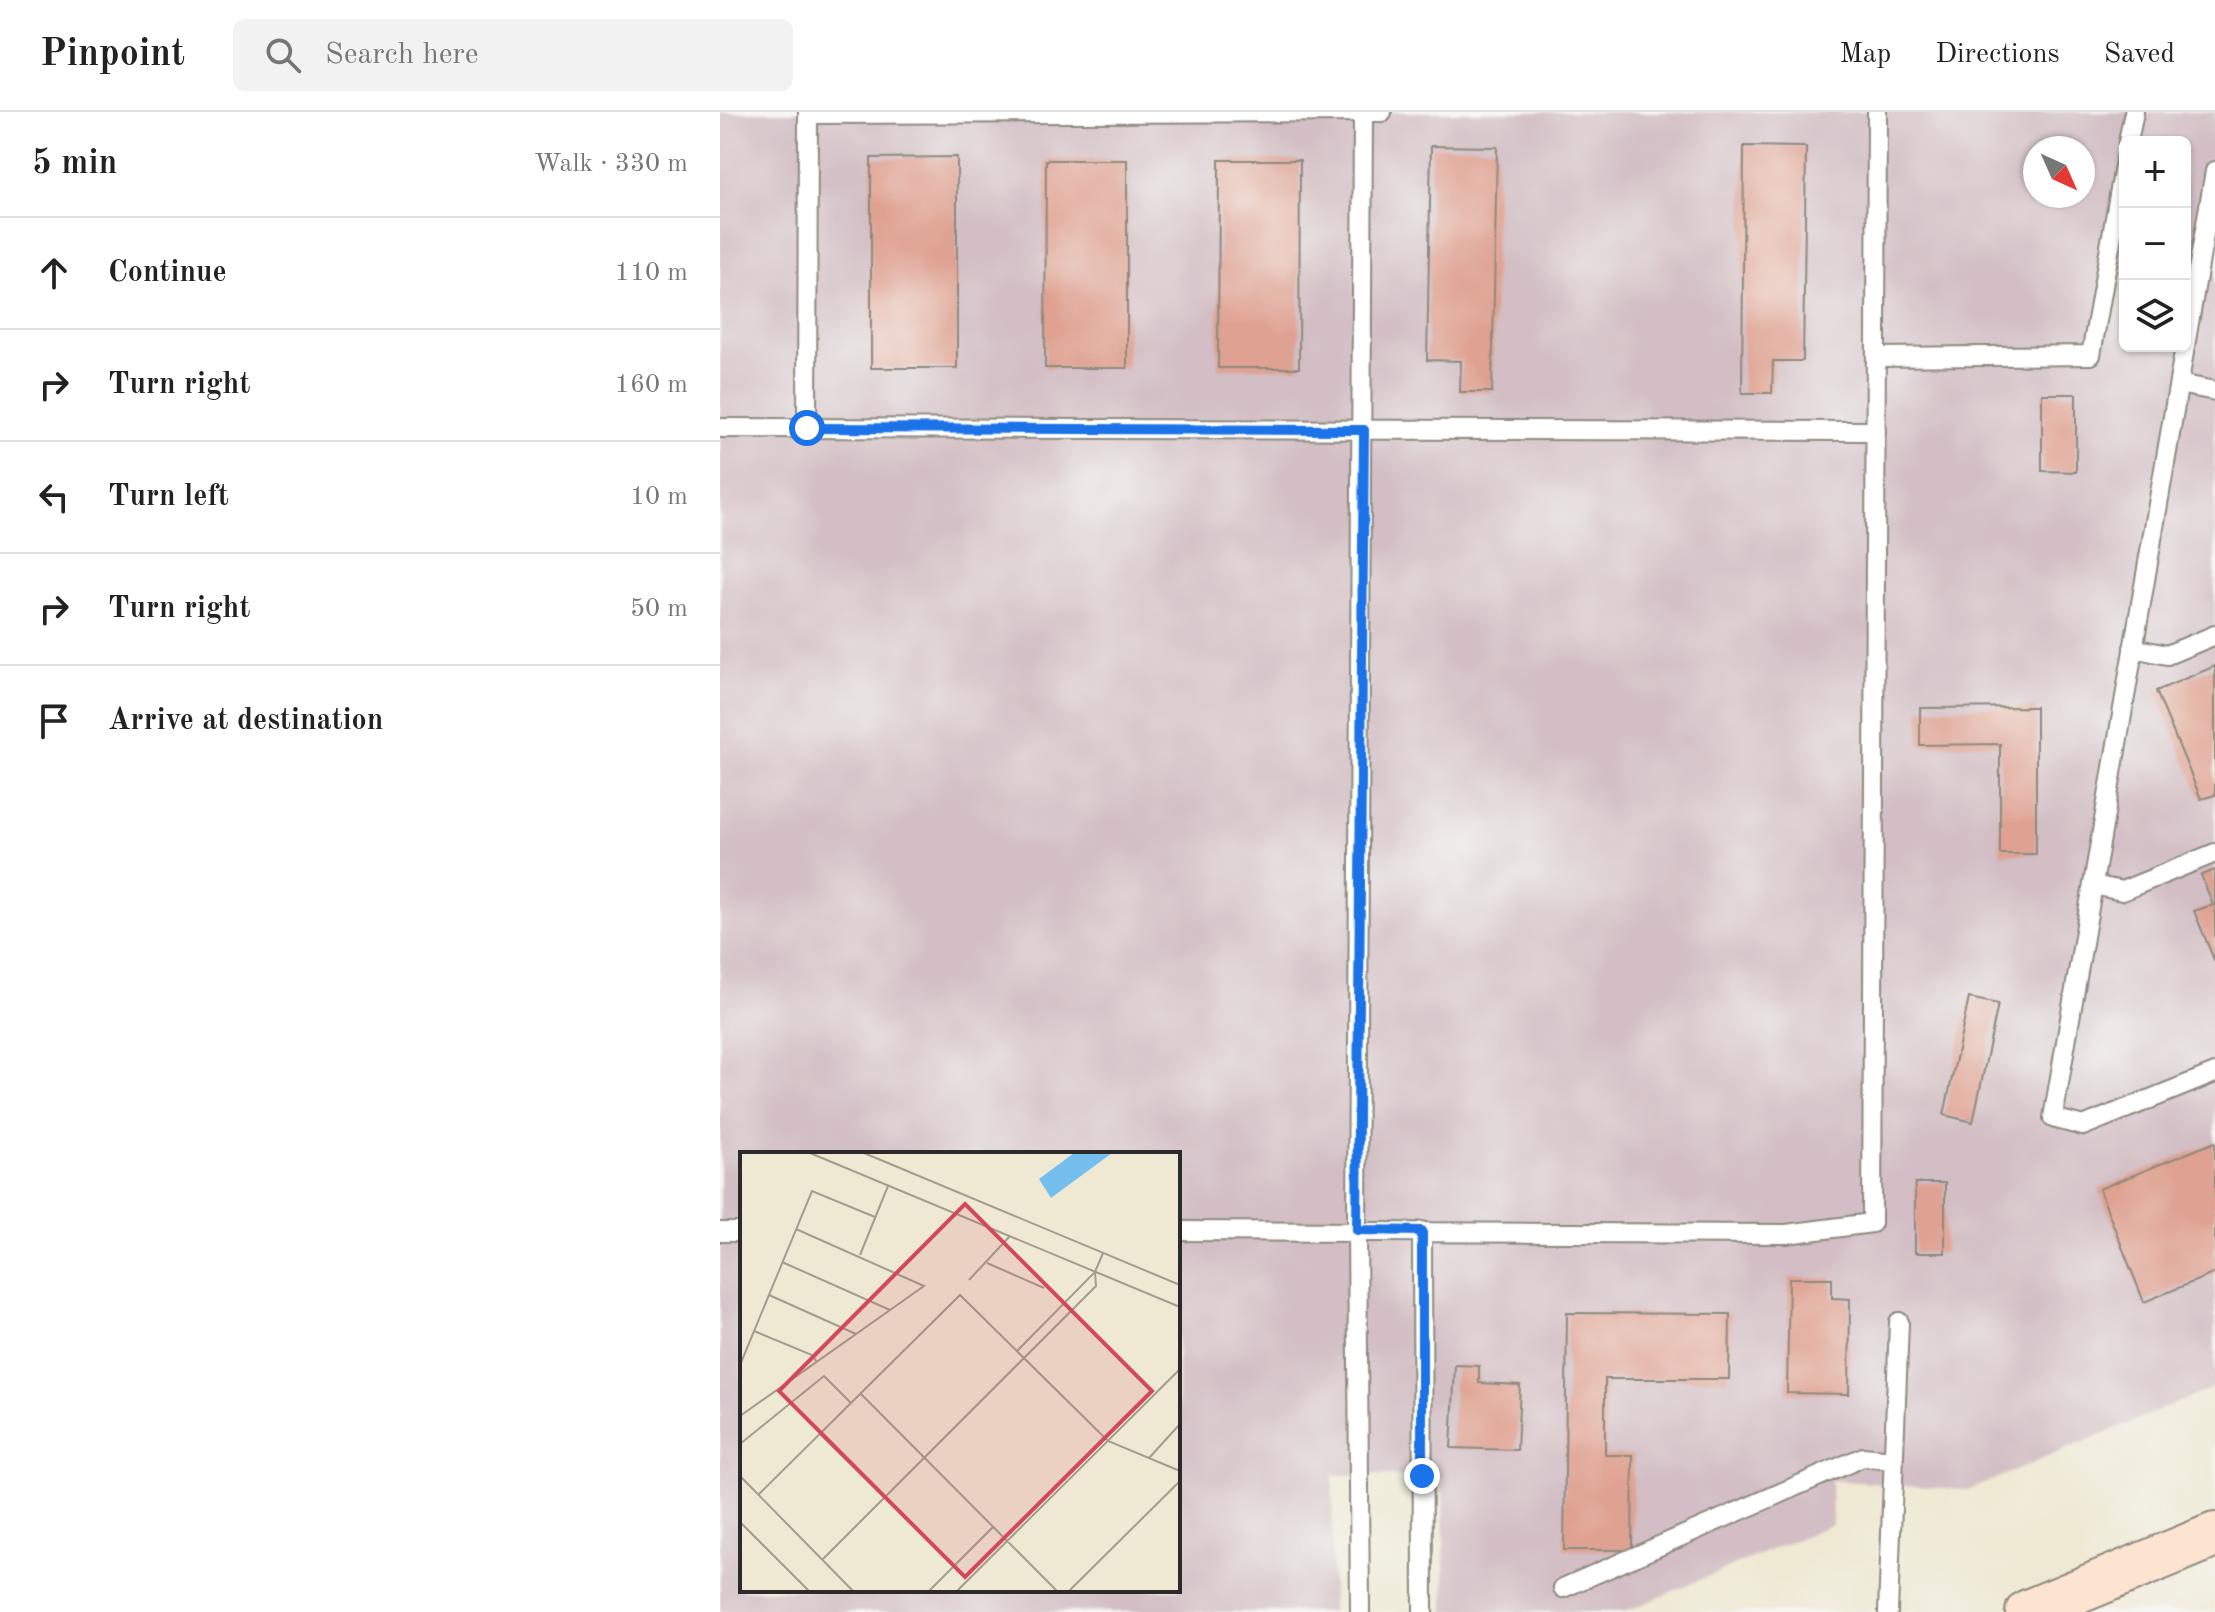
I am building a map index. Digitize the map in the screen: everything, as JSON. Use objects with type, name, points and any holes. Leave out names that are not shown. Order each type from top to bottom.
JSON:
[{"type":"main road","points":[[2028,1612],[2215,1535]]},
{"type":"lane","points":[[807,428],[808,113],[1369,112],[1357,1230],[1360,1612]]},
{"type":"lane","points":[[1180,1231],[1786,1234],[1872,1223],[1877,112]]},
{"type":"lane","points":[[2129,136],[2134,112]]},
{"type":"lane","points":[[2215,171],[2053,1118],[2083,1126],[2215,1073]]},
{"type":"lane","points":[[1876,357],[2091,355],[2119,195]]},
{"type":"lane","points":[[2179,384],[2215,391]]},
{"type":"lane","points":[[720,428],[1876,431]]},
{"type":"lane","points":[[2133,648],[2167,655],[2215,635]]},
{"type":"lane","points":[[2093,885],[2122,891],[2215,853]]},
{"type":"lane","points":[[1422,1231],[1423,1612]]},
{"type":"lane","points":[[1888,1612],[1899,1322]]},
{"type":"lane","points":[[1563,1588],[1863,1457],[1893,1460]]},
{"type":"shaded area","points":[[720,112],[2215,112],[2215,1387],[1969,1490],[1831,1480],[1832,1524],[1624,1612],[1445,1612],[1443,1477],[1333,1475],[1332,1612],[720,1612]]},
{"type":"building","points":[[1431,146],[1497,147],[1492,392],[1460,392],[1461,361],[1427,360]]},
{"type":"building","points":[[1744,146],[1806,147],[1803,361],[1773,361],[1772,393],[1742,393]]},
{"type":"building","points":[[957,157],[957,368],[871,368],[871,158]]},
{"type":"building","points":[[1046,160],[1127,160],[1127,368],[1045,368]]},
{"type":"building","points":[[1219,160],[1300,160],[1299,368],[1218,368]]},
{"type":"building","points":[[2042,394],[2076,394],[2076,472],[2042,471]]},
{"type":"building","points":[[2215,666],[2215,795],[2201,799],[2156,691]]},
{"type":"building","points":[[2036,707],[2036,854],[2000,854],[2000,744],[1920,745],[1920,708]]},
{"type":"building","points":[[2215,870],[2215,962],[2194,911],[2213,905],[2201,875]]},
{"type":"building","points":[[1969,998],[1998,1004],[1973,1122],[1944,1115]]},
{"type":"building","points":[[2215,1142],[2215,1273],[2144,1302],[2099,1189]]},
{"type":"building","points":[[1915,1183],[1945,1183],[1945,1253],[1915,1253]]},
{"type":"building","points":[[1789,1278],[1832,1278],[1832,1298],[1850,1299],[1849,1394],[1787,1393]]},
{"type":"building","points":[[1567,1313],[1730,1314],[1729,1379],[1605,1379],[1605,1455],[1633,1455],[1632,1550],[1564,1550]]},
{"type":"building","points":[[1455,1365],[1479,1366],[1479,1383],[1520,1385],[1517,1450],[1451,1448]]},
{"type":"route","points":[[807,428],[1364,430],[1357,1230],[1422,1231],[1422,1476]]}]
